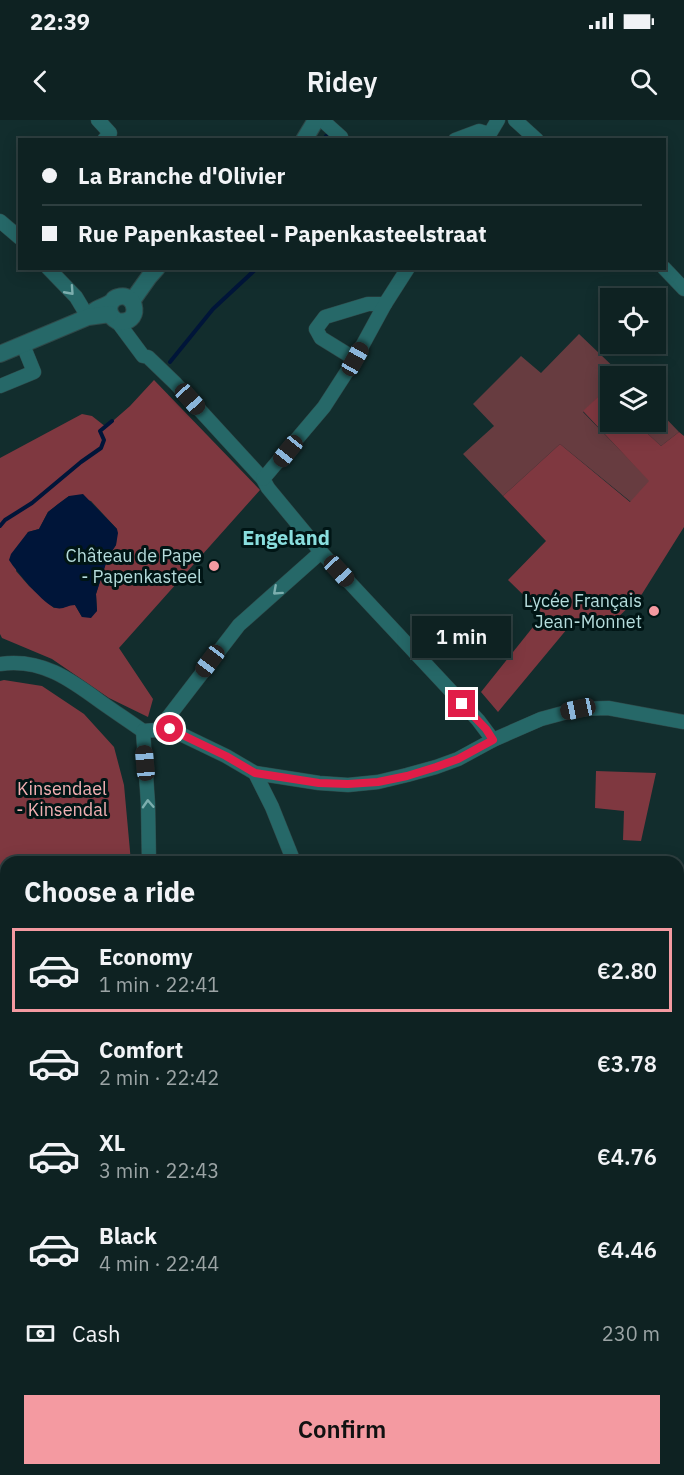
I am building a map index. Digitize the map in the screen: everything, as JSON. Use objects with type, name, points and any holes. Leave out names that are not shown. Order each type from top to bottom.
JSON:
[{"type":"main road","points":[[297,138],[312,120]]},
{"type":"main road","points":[[305,138],[312,120]]},
{"type":"main road","points":[[120,309],[134,281],[147,270]]},
{"type":"main road","points":[[0,354],[88,317],[120,309],[155,270]]},
{"type":"street","points":[[98,120],[111,133],[106,138]]},
{"type":"street","points":[[312,120],[341,138]]},
{"type":"street","points":[[460,138],[479,131],[488,137],[498,120]]},
{"type":"street","points":[[515,120],[535,138]]},
{"type":"street","points":[[10,222],[18,235]]},
{"type":"street","points":[[50,270],[76,297],[88,317]]},
{"type":"street","points":[[263,479],[324,407],[407,270]]},
{"type":"street","points":[[666,270],[684,289]]},
{"type":"street","points":[[355,359],[321,338],[316,329],[325,317],[368,304],[386,304]]},
{"type":"street","points":[[120,309],[128,338],[143,356],[148,357],[175,383],[263,479],[321,552],[478,720],[493,740]]},
{"type":"street","points":[[0,386],[34,372],[23,345]]},
{"type":"street","points":[[158,729],[239,625],[321,552]]},
{"type":"street","points":[[0,664],[9,662],[52,670],[68,678],[143,731],[170,729],[255,773],[319,783],[365,784],[407,776],[458,759],[493,740],[541,719],[578,709],[608,708],[684,722]]},
{"type":"street","points":[[143,731],[149,856]]},
{"type":"street","points":[[255,773],[272,807],[292,856]]},
{"type":"shaded area","points":[[579,334],[613,366],[600,366],[600,395],[583,412],[650,481],[631,502],[560,444],[503,496],[463,454],[494,426],[473,404],[521,356],[541,373]]},
{"type":"shaded area","points":[[666,418],[679,432],[661,446],[646,432],[666,432]]},
{"type":"green space","points":[[154,380],[260,490],[119,648],[153,699],[148,717],[109,698],[52,659],[2,638],[0,634],[0,458],[82,414],[92,416],[106,427]],"holes":[[[69,496],[91,501],[117,529],[116,545],[108,557],[96,594],[97,611],[82,617],[75,605],[54,608],[16,571],[28,532],[39,529],[48,512]]]},
{"type":"green space","points":[[600,395],[600,429],[583,411]]},
{"type":"green space","points":[[603,432],[646,432],[661,446],[679,432],[684,436],[684,527],[642,594],[607,628],[597,616],[567,622],[567,629],[498,712],[481,692],[533,627],[549,620],[508,580],[546,541],[503,496],[560,444],[630,502],[649,481]]},
{"type":"green space","name":"Kinsendael - Kinsendal","points":[[0,681],[42,686],[84,714],[114,747],[124,785],[130,856],[0,856]]},
{"type":"green space","points":[[596,771],[656,773],[641,841],[623,840],[624,811],[595,808]]},
{"type":"water","points":[[83,494],[117,529],[118,533],[116,545],[108,557],[96,594],[97,611],[91,618],[82,617],[75,605],[61,608],[51,606],[31,587],[9,560],[28,532],[39,529],[48,512],[69,496]]},
{"type":"waterway","points":[[170,362],[213,309],[255,270]]},
{"type":"waterway","points":[[0,526],[101,448],[104,440],[100,431],[112,421]]},
{"type":"place","name":"Château de Pape - Papenkasteel","points":[[214,566]]},
{"type":"place","name":"Lycée Français Jean-Monnet","points":[[654,611]]},
{"type":"district","name":"Engeland","points":[[286,538]]},
{"type":"route","points":[[170,729],[255,773],[319,783],[365,784],[407,776],[436,767],[458,759],[493,740],[486,729],[462,704]]}]
